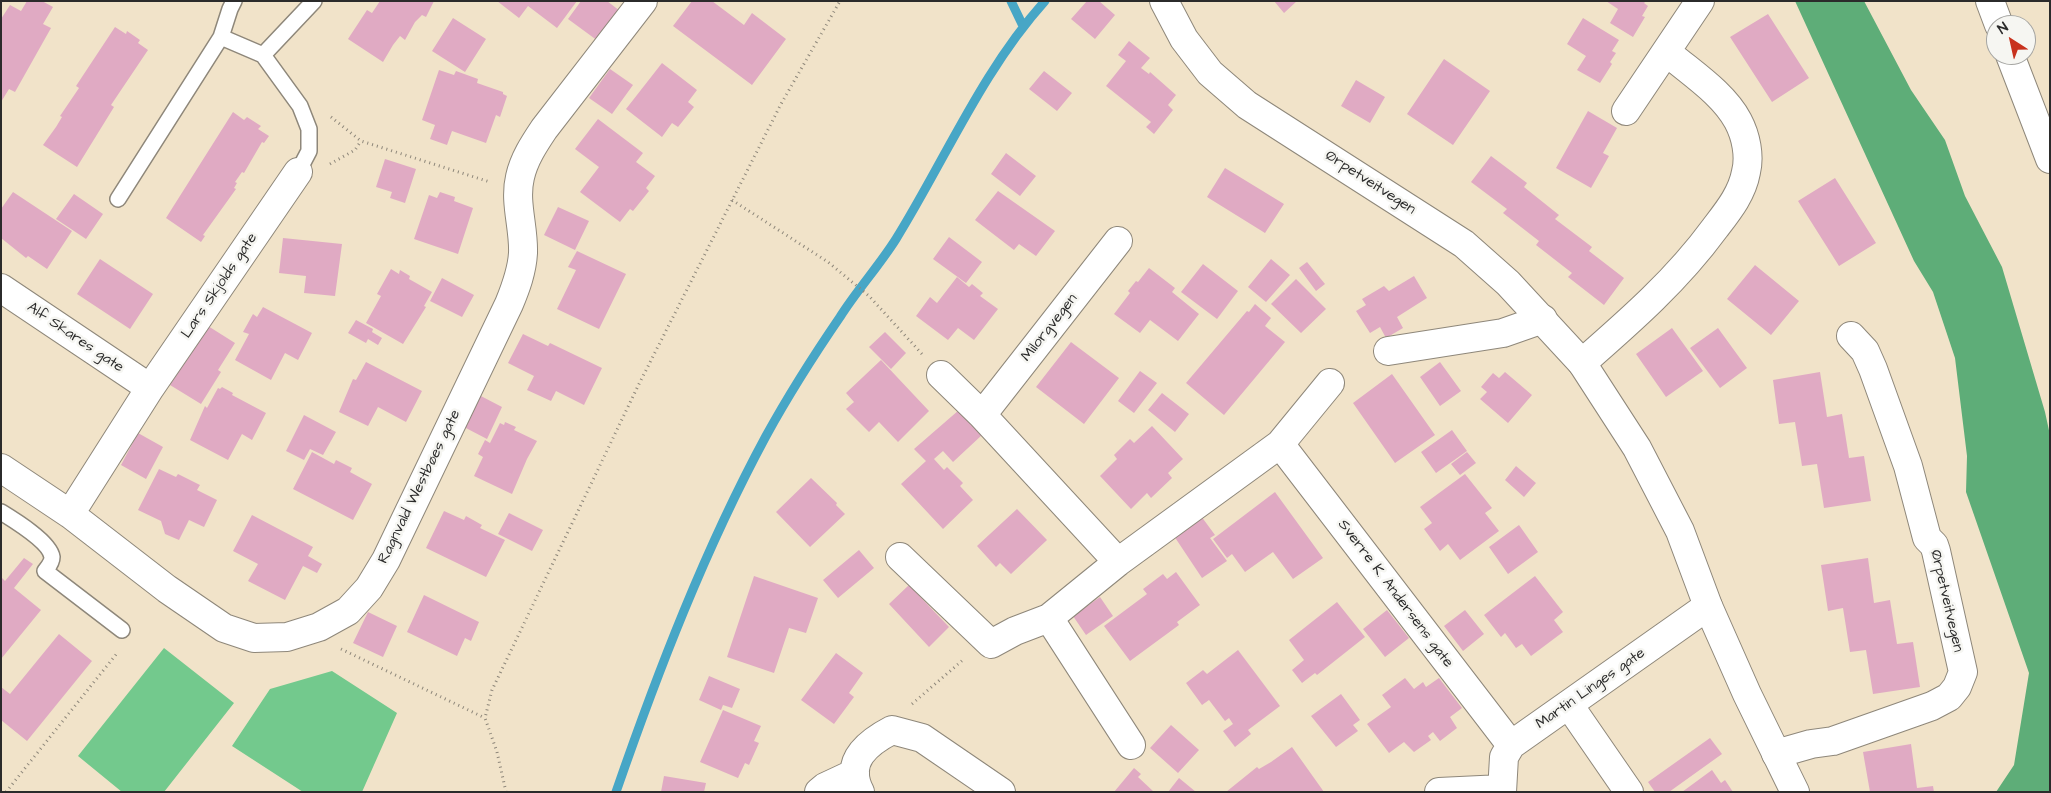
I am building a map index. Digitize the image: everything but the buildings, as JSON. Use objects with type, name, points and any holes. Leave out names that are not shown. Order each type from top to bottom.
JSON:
[{"type":"main road","name":"Ragnvald Westbøes gate","points":[[1,468],[70,514],[167,589],[224,628],[254,638],[287,637],[319,627],[348,611],[368,588],[386,560],[509,304],[520,276],[523,252],[518,189],[520,176],[530,150],[544,129],[643,1]]},
{"type":"main road","name":"Ørpetveitvegen","points":[[1164,1],[1184,39],[1210,73],[1247,105],[1464,244],[1544,319],[1582,363],[1637,448],[1680,531],[1708,606],[1795,792]]},
{"type":"main road","points":[[1626,111],[1668,52],[1700,1]]},
{"type":"main road","points":[[1990,1],[1995,15]]},
{"type":"main road","points":[[1582,363],[1658,296],[1694,257],[1737,199],[1747,172],[1747,145],[1738,121],[1725,102],[1668,52]]},
{"type":"main road","points":[[2014,65],[2050,159]]},
{"type":"main road","name":"Lars Skjolds gate","points":[[70,514],[150,388],[298,172]]},
{"type":"main road","name":"Milorgvegen","points":[[982,415],[1118,241]]},
{"type":"main road","name":"Alf Skares gate","points":[[1,288],[150,388]]},
{"type":"main road","points":[[1388,351],[1503,333],[1544,319]]},
{"type":"main road","name":"Ørpetveitvegen","points":[[1776,754],[1811,744],[1833,741],[1932,706],[1949,697],[1957,687],[1963,672],[1936,551],[1934,545],[1926,538],[1908,466],[1873,368],[1865,351],[1851,336]]},
{"type":"main road","points":[[941,375],[982,415],[1118,562]]},
{"type":"main road","points":[[900,557],[991,644],[1015,631],[1050,618],[1118,562],[1280,444],[1330,383]]},
{"type":"main road","name":"Sverre K. Andersens gate","points":[[1280,444],[1510,745]]},
{"type":"main road","name":"Martin Linges gate","points":[[1510,745],[1708,606]]},
{"type":"main road","points":[[1050,618],[1131,745]]},
{"type":"main road","points":[[1569,705],[1629,792]]},
{"type":"main road","points":[[820,792],[825,787],[858,782],[858,759],[863,748],[892,730],[922,738],[1001,792]]},
{"type":"main road","points":[[1439,792],[1502,790],[1504,757],[1510,745]]},
{"type":"lane","points":[[118,199],[221,37],[234,1]]},
{"type":"lane","points":[[221,37],[263,55],[314,1]]},
{"type":"lane","name":"Lars Skjolds gate","points":[[263,55],[300,106],[307,123],[309,151],[298,172]]},
{"type":"lane","points":[[1,512],[47,546],[52,555],[51,563],[45,571],[123,637]]},
{"type":"path","points":[[506,792],[497,752],[485,718],[492,690],[638,386],[810,51],[840,1]]},
{"type":"path","points":[[361,140],[518,189]]},
{"type":"path","points":[[732,200],[828,262],[870,296],[941,375]]},
{"type":"path","points":[[303,632],[485,718]]},
{"type":"path","points":[[6,792],[123,637]]},
{"type":"path","points":[[892,730],[898,718],[910,705],[962,661],[991,644]]},
{"type":"green space","points":[[1795,1],[1864,1],[1911,90],[1945,140],[1965,196],[2002,267],[2045,412],[2050,435],[2050,792],[1996,792],[2014,765],[2029,673],[1966,492],[1967,456],[1955,358],[1933,292],[1914,261]]},
{"type":"green space","points":[[164,648],[234,703],[164,792],[122,792],[78,756]]},
{"type":"green space","points":[[332,671],[397,713],[362,792],[303,792],[232,746],[270,689]]},
{"type":"waterway","points":[[1011,1],[1023,26]]},
{"type":"waterway","points":[[616,792],[684,611],[723,522],[766,436],[821,346],[896,239],[983,86],[1023,28],[1045,1]]}]
